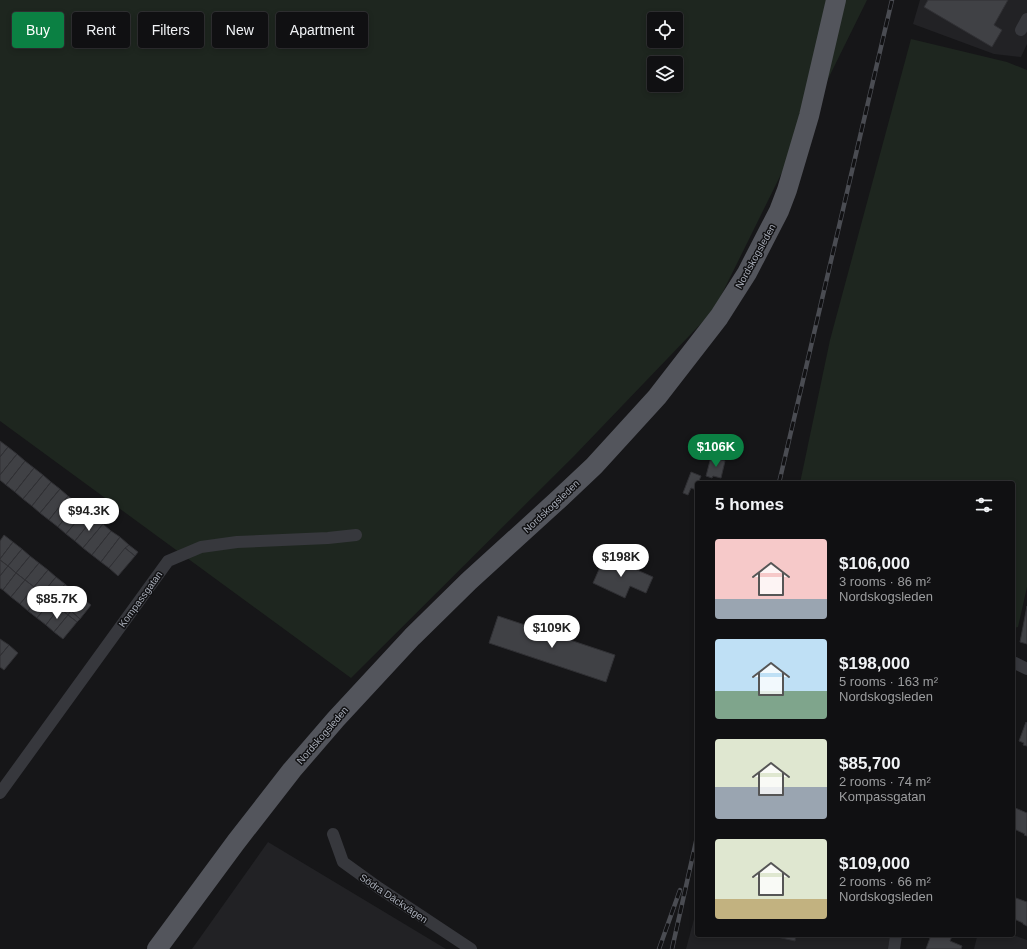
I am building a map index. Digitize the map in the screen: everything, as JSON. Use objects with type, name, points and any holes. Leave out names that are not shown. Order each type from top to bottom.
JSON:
[{"type":"main road","name":"Nordskogsleden","points":[[157,949],[236,842],[292,770],[336,719],[427,622],[469,581],[594,466],[657,396],[719,317],[747,273],[779,211],[787,190],[809,116],[836,0]]},
{"type":"street","points":[[1021,30],[1027,19]]},
{"type":"street","name":"Kompassgatan","points":[[0,793],[168,561],[201,547],[208,546],[237,542],[328,538],[356,535]]},
{"type":"street","points":[[1015,663],[1027,669]]},
{"type":"street","name":"Södra Däckvägen","points":[[333,834],[342,862],[378,888],[471,949]]},
{"type":"street","points":[[894,949],[896,937]]},
{"type":"shaded area","points":[[0,0],[867,0],[714,310],[574,456],[351,678],[0,421]]},
{"type":"shaded area","points":[[920,0],[1027,0],[1027,44],[1021,57],[994,54],[913,24]]},
{"type":"shaded area","points":[[911,39],[1007,62],[1027,70],[1027,587],[1018,627],[1015,628],[1015,481],[800,481],[830,340]]},
{"type":"shaded area","points":[[268,842],[446,949],[192,949]]},
{"type":"shaded area","points":[[695,915],[695,937],[890,937],[888,949],[686,949]]},
{"type":"shaded area","points":[[1015,936],[1027,940],[1027,949],[974,949],[977,937],[1015,937]]},
{"type":"building","points":[[928,0],[1008,0],[994,25],[1002,30],[992,47],[924,7]]},
{"type":"building","points":[[0,441],[8,447],[0,457]]},
{"type":"building","points":[[8,447],[17,454],[0,475],[0,457]]},
{"type":"building","points":[[17,454],[25,461],[6,485],[0,480],[0,475]]},
{"type":"building","points":[[711,457],[725,461],[721,478],[706,476]]},
{"type":"building","points":[[25,461],[34,468],[15,492],[6,485]]},
{"type":"building","points":[[34,468],[43,475],[23,499],[15,492]]},
{"type":"building","points":[[691,472],[701,476],[699,481],[695,481],[695,490],[691,488],[688,495],[683,493]]},
{"type":"building","points":[[43,475],[51,482],[32,506],[23,499]]},
{"type":"building","points":[[51,482],[60,489],[40,513],[32,506]]},
{"type":"building","points":[[60,489],[68,496],[49,520],[40,513]]},
{"type":"building","points":[[68,496],[77,503],[58,527],[49,520]]},
{"type":"building","points":[[77,503],[86,510],[66,534],[58,527]]},
{"type":"building","points":[[86,510],[94,517],[75,541],[66,534]]},
{"type":"building","points":[[94,517],[103,524],[83,548],[75,541]]},
{"type":"building","points":[[103,524],[111,531],[92,555],[83,548]]},
{"type":"building","points":[[111,531],[120,537],[101,562],[92,555]]},
{"type":"building","points":[[4,535],[13,542],[0,559],[0,541]]},
{"type":"building","points":[[120,537],[129,545],[109,568],[101,562]]},
{"type":"building","points":[[13,542],[22,549],[8,566],[0,559]]},
{"type":"building","points":[[129,545],[138,552],[135,556],[125,548]]},
{"type":"building","points":[[125,548],[135,556],[118,576],[109,568]]},
{"type":"building","points":[[22,549],[30,556],[16,573],[8,566]]},
{"type":"building","points":[[30,556],[39,563],[25,580],[16,573]]},
{"type":"building","points":[[605,556],[653,577],[646,593],[630,586],[625,598],[593,583]]},
{"type":"building","points":[[0,560],[8,566],[0,576]]},
{"type":"building","points":[[39,563],[48,570],[34,587],[25,580]]},
{"type":"building","points":[[8,566],[16,573],[3,590],[0,588],[0,576]]},
{"type":"building","points":[[48,570],[56,577],[42,594],[34,587]]},
{"type":"building","points":[[16,573],[25,580],[11,597],[3,590]]},
{"type":"building","points":[[56,577],[65,584],[51,601],[42,594]]},
{"type":"building","points":[[25,580],[34,587],[20,604],[11,597]]},
{"type":"building","points":[[65,584],[73,591],[59,608],[51,601]]},
{"type":"building","points":[[34,587],[42,594],[28,611],[20,604]]},
{"type":"building","points":[[73,591],[82,598],[68,615],[59,608]]},
{"type":"building","points":[[42,594],[51,601],[37,618],[28,611]]},
{"type":"building","points":[[82,598],[91,605],[80,619],[71,611]]},
{"type":"building","points":[[51,601],[59,608],[46,625],[37,618]]},
{"type":"building","points":[[1027,606],[1027,644],[1020,642]]},
{"type":"building","points":[[59,608],[68,615],[54,632],[46,625]]},
{"type":"building","points":[[71,611],[80,619],[77,622],[68,615]]},
{"type":"building","points":[[68,615],[77,622],[63,639],[54,632]]},
{"type":"building","points":[[498,616],[615,655],[606,682],[489,643]]},
{"type":"building","points":[[0,639],[9,645],[0,656]]},
{"type":"building","points":[[9,645],[18,653],[4,670],[0,667],[0,656]]},
{"type":"building","points":[[1026,722],[1027,746],[1023,745],[1024,743],[1019,741]]},
{"type":"building","points":[[1015,808],[1027,813],[1027,836],[1024,835],[1025,834],[1015,829]]},
{"type":"building","points":[[1015,898],[1027,902],[1027,926],[1015,919]]},
{"type":"building","points":[[777,937],[796,937],[795,941]]},
{"type":"building","points":[[930,937],[952,937],[950,941],[962,946],[961,949],[926,949]]},
{"type":"railway","points":[[779,481],[892,0]]},
{"type":"railway","points":[[672,949],[695,846]]},
{"type":"railway","points":[[659,949],[680,890]]}]
